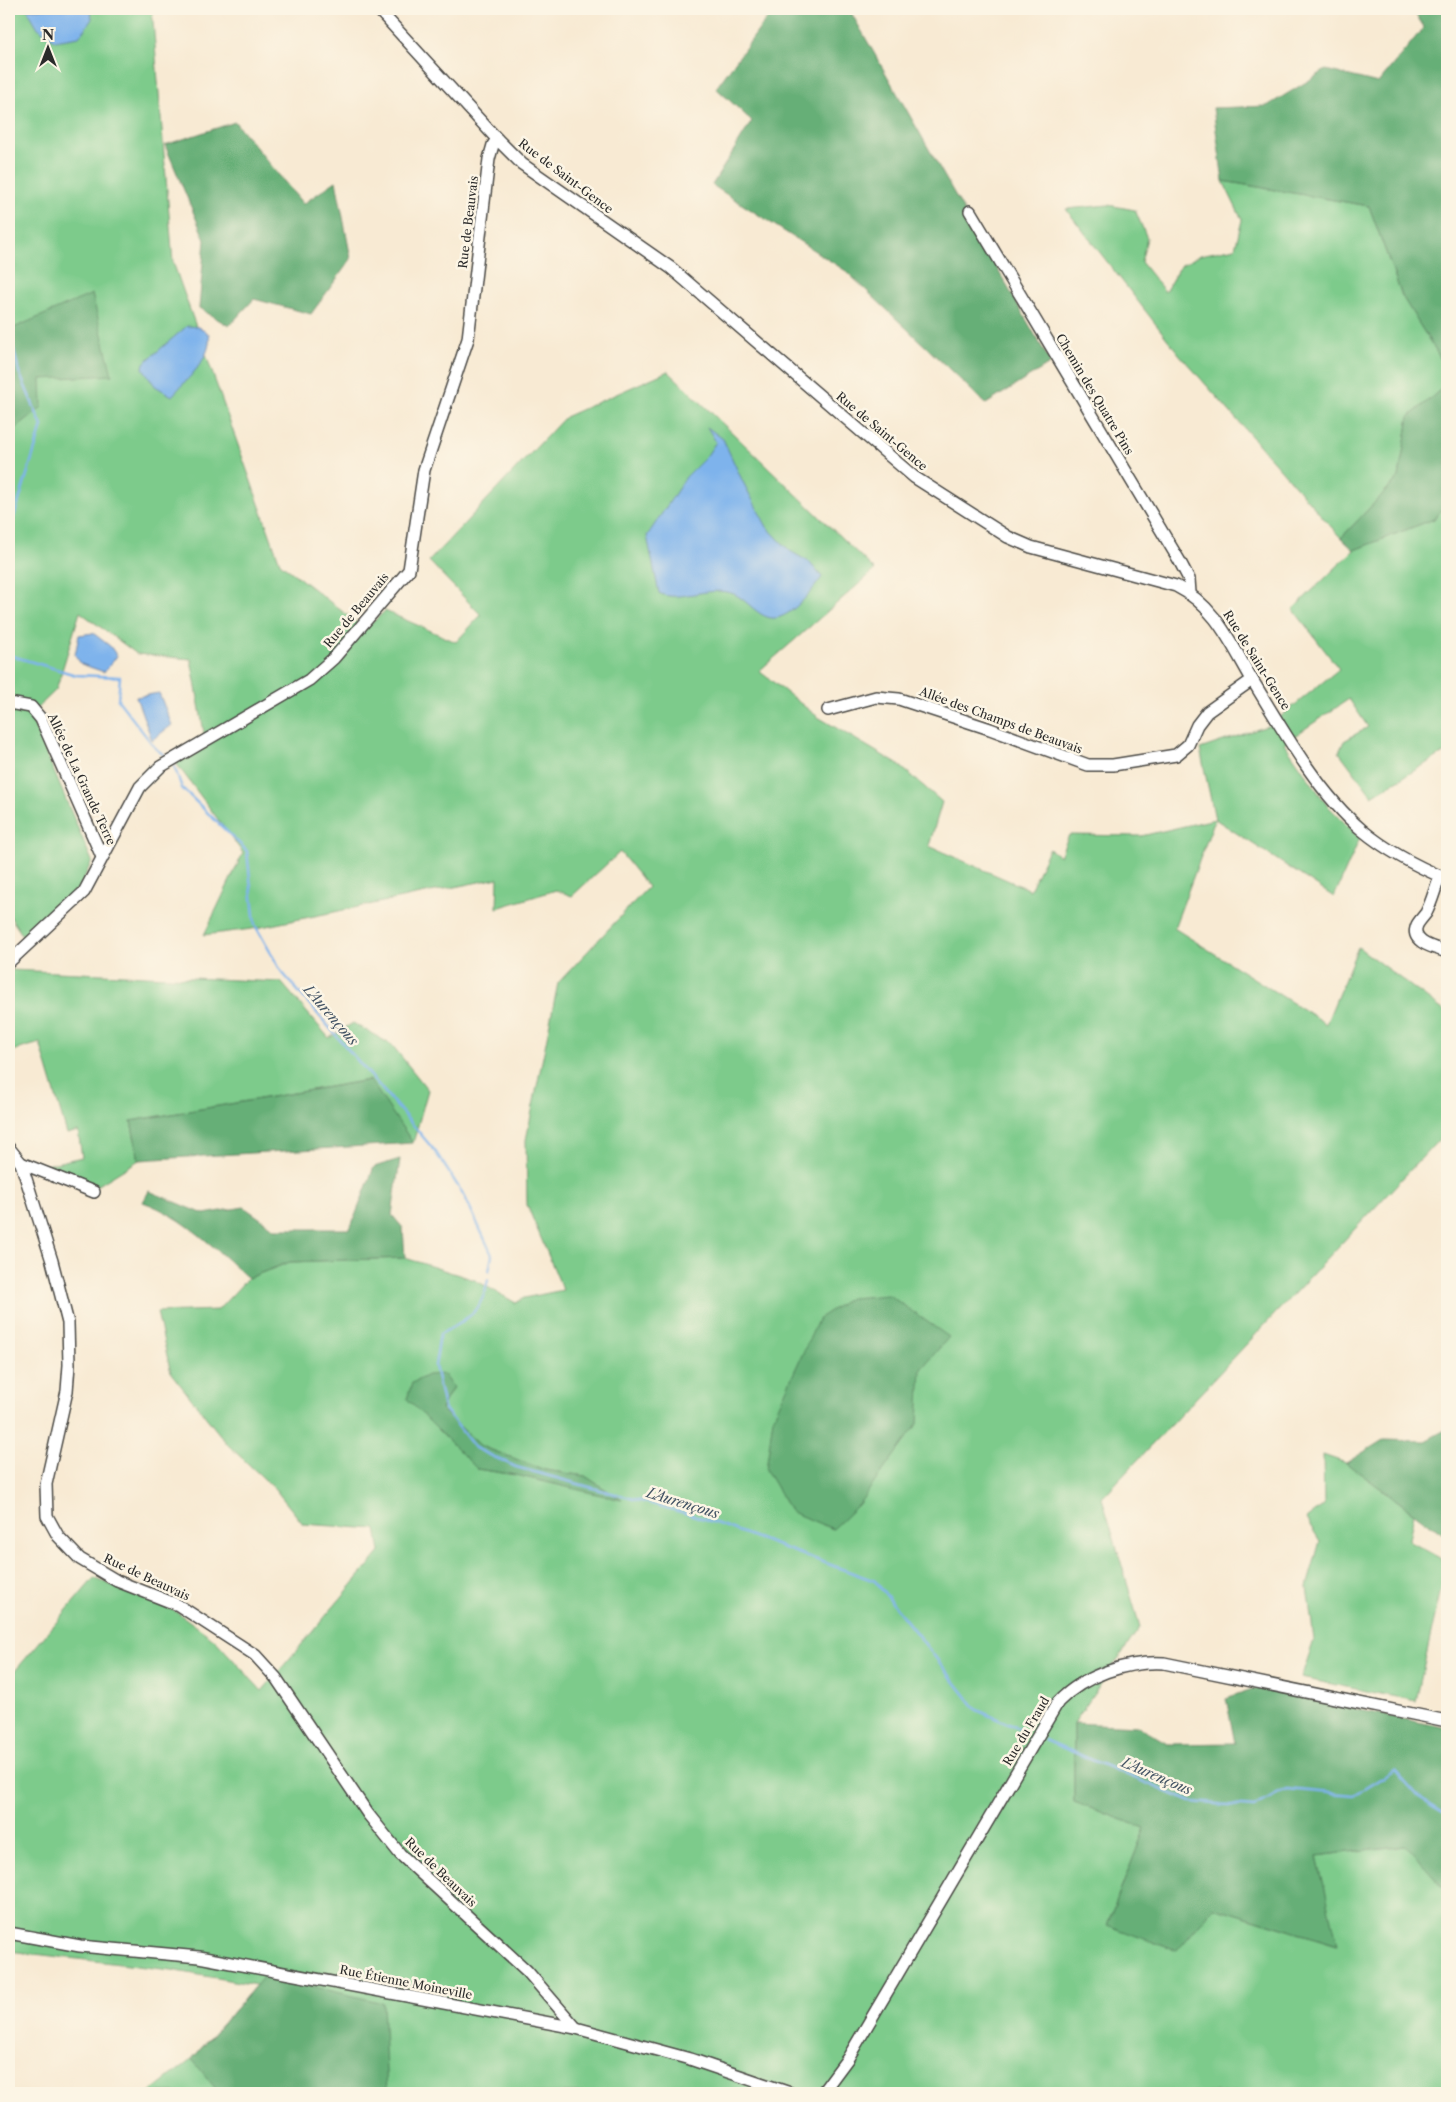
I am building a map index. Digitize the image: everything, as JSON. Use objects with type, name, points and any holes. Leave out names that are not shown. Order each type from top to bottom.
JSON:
[{"type":"street","name":"Rue de Saint-Gence","points":[[378,9],[522,164],[671,268],[914,477],[1008,536],[1031,547],[1176,586],[1202,602],[1214,616],[1252,680],[1307,765],[1347,816],[1389,848],[1443,878]]},
{"type":"street","name":"Rue de Beauvais","points":[[9,962],[84,892],[140,787],[160,767],[309,680],[334,658],[409,570],[424,470],[468,339],[490,159],[493,145],[497,139]]},
{"type":"street","name":"Chemin des Quatre Pins","points":[[970,211],[1179,560],[1189,579],[1190,593]]},
{"type":"street","name":"Allée des Champs de Beauvais","points":[[828,710],[876,697],[899,699],[981,726],[1088,766],[1114,765],[1176,755],[1188,745],[1197,725],[1207,712],[1252,680]]},
{"type":"street","name":"Allée de La Grande Terre","points":[[9,703],[32,707],[41,719],[102,857]]},
{"type":"street","points":[[1443,878],[1426,913],[1417,924],[1415,932],[1416,938],[1447,952]]},
{"type":"street","name":"Rue de Beauvais","points":[[9,1148],[21,1163],[52,1261],[68,1323],[69,1365],[67,1391],[46,1484],[47,1516],[58,1536],[80,1559],[117,1581],[178,1605],[255,1655],[276,1678],[368,1814],[400,1854],[527,1971],[576,2028]]},
{"type":"street","points":[[21,1163],[94,1192]]},
{"type":"street","name":"Rue du Fraud","points":[[822,2093],[830,2088],[1058,1702],[1068,1692],[1087,1680],[1112,1670],[1149,1662],[1164,1662],[1447,1721]]},
{"type":"street","name":"Rue Étienne Moineville","points":[[9,1933],[80,1946],[199,1957],[576,2028],[690,2059],[788,2093]]},
{"type":"green space","points":[[9,9],[152,9],[173,262],[280,563],[365,629],[385,611],[456,642],[481,615],[429,561],[565,417],[668,371],[875,570],[759,671],[818,717],[899,765],[942,802],[929,846],[1030,890],[1049,849],[1060,856],[1069,835],[1141,836],[1215,819],[1174,928],[1326,1024],[1358,947],[1447,1013],[1447,1131],[1102,1498],[1140,1627],[1074,1723],[1074,1802],[1145,1828],[1107,1925],[1214,1907],[1337,1945],[1317,1856],[1406,1845],[1447,1891],[1447,2093],[149,2093],[192,2059],[256,1985],[171,1970],[9,1951],[9,1678],[94,1578],[177,1612],[215,1640],[262,1691],[380,1552],[376,1529],[303,1524],[275,1489],[228,1445],[171,1373],[157,1312],[218,1310],[248,1278],[290,1262],[405,1258],[475,1280],[516,1303],[524,1298],[563,1290],[527,1205],[526,1140],[558,983],[648,887],[620,852],[572,896],[556,890],[497,908],[498,878],[252,929],[204,935],[243,853],[176,763],[206,744],[191,659],[137,654],[80,612],[56,690],[30,715],[92,861],[80,887],[25,939],[9,915]],"holes":[[[412,1383],[453,1387],[441,1409],[481,1446],[545,1470],[585,1476],[620,1499],[516,1475],[477,1469]]]},
{"type":"green space","points":[[774,9],[849,9],[1051,363],[986,404],[846,271],[712,185],[752,121],[716,88]]},
{"type":"green space","points":[[1412,9],[1447,9],[1447,369],[1402,296],[1369,206],[1223,181],[1213,108],[1267,106],[1326,70],[1378,83],[1424,27]]},
{"type":"green space","points":[[235,122],[303,204],[336,181],[351,259],[311,314],[254,299],[229,326],[199,308],[205,240],[165,145]]},
{"type":"green space","points":[[1223,181],[1369,206],[1402,296],[1447,369],[1447,384],[1409,417],[1399,477],[1341,538],[1179,354],[1066,209],[1108,205],[1135,210],[1147,238],[1141,262],[1165,292],[1180,266],[1200,255],[1235,248],[1242,220]]},
{"type":"green space","points":[[92,294],[112,375],[41,379],[42,407],[11,432],[9,445],[9,330]]},
{"type":"green space","points":[[1447,384],[1447,503],[1434,519],[1354,550],[1341,538],[1399,477],[1409,417]]},
{"type":"green space","points":[[1447,503],[1447,751],[1372,796],[1339,752],[1344,741],[1368,727],[1349,699],[1284,743],[1327,805],[1360,838],[1334,897],[1215,819],[1200,749],[1270,725],[1339,669],[1293,609],[1354,550],[1434,519]]},
{"type":"green space","points":[[11,970],[281,982],[329,1038],[353,1023],[392,1045],[428,1090],[413,1143],[369,1080],[131,1121],[139,1160],[97,1186],[42,1166],[82,1157],[78,1131],[67,1134],[40,1043],[9,1052],[9,972]]},
{"type":"green space","points":[[370,1080],[413,1143],[139,1160],[131,1121]]},
{"type":"green space","points":[[400,1159],[392,1215],[403,1228],[405,1258],[290,1262],[248,1278],[186,1225],[158,1208],[143,1202],[149,1191],[204,1214],[244,1207],[275,1229],[350,1229],[374,1167]]},
{"type":"green space","points":[[889,1295],[949,1337],[921,1369],[918,1423],[858,1505],[833,1529],[791,1512],[766,1470],[773,1418],[819,1318],[850,1298]]},
{"type":"green space","points":[[444,1374],[453,1387],[441,1409],[481,1446],[545,1470],[585,1476],[622,1500],[516,1475],[477,1469],[407,1399],[412,1383],[428,1375]]},
{"type":"green space","points":[[1447,1429],[1447,1537],[1346,1463],[1383,1440],[1425,1441]]},
{"type":"green space","points":[[1323,1455],[1346,1463],[1414,1513],[1409,1541],[1447,1562],[1416,1701],[1301,1678],[1314,1640],[1307,1587],[1320,1541],[1306,1519],[1324,1505]]},
{"type":"green space","points":[[1255,1688],[1447,1728],[1447,1891],[1405,1845],[1317,1856],[1338,1945],[1214,1907],[1177,1951],[1107,1925],[1145,1828],[1074,1802],[1074,1723],[1138,1726],[1169,1744],[1235,1743],[1226,1698]]},
{"type":"green space","points":[[265,1975],[383,2003],[387,2093],[370,2093],[369,2089],[359,2093],[219,2093],[192,2059]]},
{"type":"water","points":[[27,9],[91,9],[92,19],[79,37],[55,41],[38,28]]},
{"type":"water","points":[[187,326],[198,327],[209,334],[209,343],[203,360],[172,396],[155,386],[143,368],[144,363]]},
{"type":"water","points":[[707,427],[723,439],[767,527],[790,551],[809,562],[822,577],[798,606],[780,617],[767,617],[737,596],[722,591],[684,596],[666,596],[659,593],[647,536],[686,477],[706,457],[716,442]]},
{"type":"water","points":[[93,633],[110,646],[117,656],[104,672],[81,664],[75,655],[79,635]]},
{"type":"water","points":[[159,693],[172,725],[152,740],[136,697]]},
{"type":"waterway","name":"L'Aurençous","points":[[9,347],[14,350],[19,372],[42,426],[9,533]]},
{"type":"waterway","name":"L'Aurençous","points":[[9,655],[76,675],[120,677],[118,700],[156,749],[167,757]]},
{"type":"waterway","name":"L'Aurençous","points":[[174,766],[182,788],[247,851],[255,925],[281,971],[435,1151],[465,1197],[492,1255],[489,1271]]},
{"type":"waterway","name":"L'Aurençous","points":[[488,1280],[481,1301],[472,1314],[440,1334],[435,1366],[444,1408],[475,1448],[516,1467],[696,1516],[875,1581],[977,1710],[1020,1729]]},
{"type":"waterway","name":"L'Aurençous","points":[[1045,1740],[1191,1802],[1254,1807],[1286,1789],[1354,1795],[1395,1770],[1419,1797],[1447,1814]]}]
